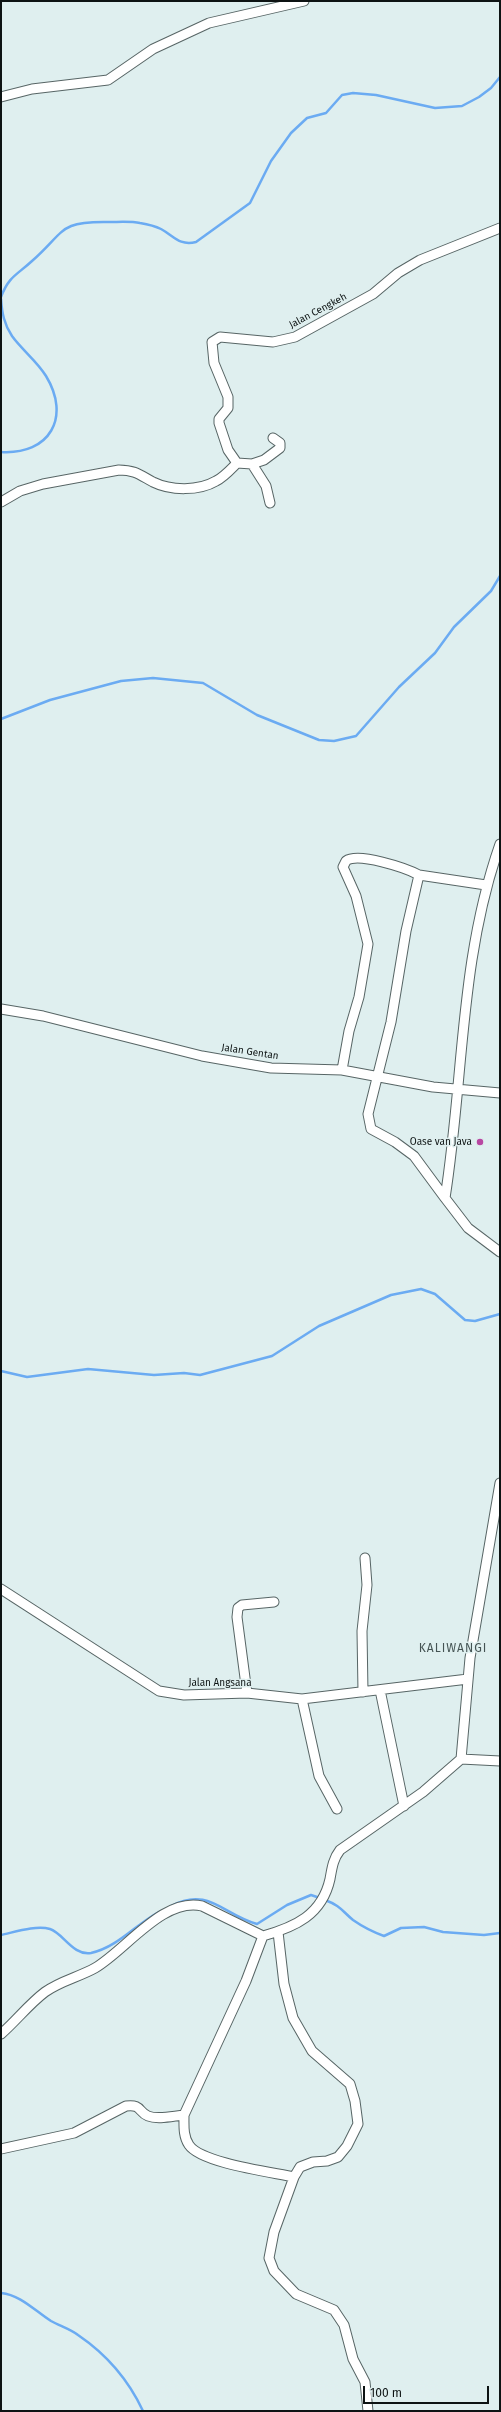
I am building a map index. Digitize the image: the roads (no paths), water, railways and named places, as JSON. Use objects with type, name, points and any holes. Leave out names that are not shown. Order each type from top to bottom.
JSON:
[{"type":"street","points":[[1,96],[32,89],[108,80],[153,49],[209,23],[304,1]]},
{"type":"street","name":"Jalan Cengkeh","points":[[238,463],[228,450],[219,423],[219,419],[228,408],[228,397],[214,363],[212,342],[215,339],[220,337],[273,342],[295,337],[373,294],[398,273],[420,260],[500,228]]},
{"type":"street","points":[[1,502],[20,491],[43,484],[119,470],[132,470],[155,483],[172,488],[208,485],[218,480],[238,463],[252,464],[264,460],[280,448],[280,443],[274,438]]},
{"type":"street","points":[[252,464],[266,486],[270,503]]},
{"type":"street","points":[[445,1198],[453,1150],[457,1090],[470,974],[486,885],[500,844]]},
{"type":"street","points":[[342,1070],[348,1031],[359,997],[368,944],[356,896],[343,867],[346,861],[356,857],[406,868],[419,874],[486,885]]},
{"type":"street","points":[[419,874],[406,931],[391,1022],[376,1076],[368,1114],[370,1129],[395,1142],[414,1156],[468,1228],[500,1252]]},
{"type":"street","name":"Jalan Gentan","points":[[1,1008],[43,1016],[202,1056],[271,1068],[342,1070],[457,1090],[500,1093]]},
{"type":"street","points":[[1,2034],[45,1992],[95,1968],[142,1931],[182,1906],[192,1904],[202,1906],[263,1936],[278,1932],[307,1917],[320,1906],[327,1888],[332,1866],[340,1850],[436,1783],[461,1759],[468,1679],[500,1483]]},
{"type":"street","points":[[363,1692],[362,1631],[367,1585],[365,1558]]},
{"type":"street","name":"Jalan Angsana","points":[[1,1589],[159,1691],[184,1695],[246,1693],[302,1700],[468,1679]]},
{"type":"street","points":[[246,1693],[237,1617],[238,1608],[242,1605],[274,1602]]},
{"type":"street","points":[[380,1690],[404,1806]]},
{"type":"street","points":[[302,1700],[319,1776],[337,1809]]},
{"type":"street","points":[[461,1759],[500,1761]]},
{"type":"street","points":[[278,1932],[284,1984],[293,2018],[312,2051],[350,2084],[355,2101],[358,2124],[347,2146],[338,2156],[327,2161],[313,2162],[300,2168],[294,2177],[274,2232],[269,2258],[274,2271],[296,2294],[334,2310],[344,2325],[353,2359],[365,2382],[368,2411]]},
{"type":"street","points":[[263,1936],[246,1981],[184,2115],[184,2133],[190,2146],[202,2155],[218,2161],[294,2177]]},
{"type":"street","points":[[1,2148],[74,2133],[126,2106],[134,2105],[140,2108],[146,2116],[154,2118],[184,2115]]},
{"type":"waterway","points":[[1,297],[7,284],[14,276],[43,251],[64,230],[80,223],[136,222],[159,228],[177,240],[185,243],[196,242],[250,203],[271,161],[291,133],[307,118],[326,113],[342,95],[353,93],[376,95],[435,108],[462,106],[479,97],[491,88],[500,77]]},
{"type":"waterway","points":[[1,299],[4,318],[9,332],[46,376],[53,391],[56,406],[56,419],[51,430],[43,440],[32,447],[18,451],[1,452]]},
{"type":"waterway","points":[[1,719],[50,700],[121,681],[153,678],[203,683],[257,715],[319,740],[334,741],[356,736],[399,687],[435,653],[454,627],[491,591],[500,576]]},
{"type":"waterway","points":[[1,1371],[27,1377],[88,1369],[154,1375],[184,1373],[200,1375],[272,1356],[319,1326],[391,1295],[421,1289],[435,1294],[465,1320],[475,1321],[500,1314]]},
{"type":"waterway","points":[[171,1906],[184,1901],[196,1899],[206,1901],[216,1904],[245,1920],[257,1924],[287,1905],[311,1895],[320,1898]]},
{"type":"waterway","points":[[325,1900],[338,1906],[353,1920],[361,1925],[384,1936],[401,1928],[424,1927],[443,1932],[484,1935],[500,1933]]},
{"type":"waterway","points":[[1,1935],[32,1928],[50,1929],[55,1931],[79,1951],[91,1953],[110,1946],[159,1912]]},
{"type":"waterway","points":[[1,2293],[8,2294],[21,2300],[51,2321],[72,2331],[88,2342],[107,2359],[124,2379],[143,2411]]},
{"type":"place","name":"Oase van Java","points":[[480,1142]]},
{"type":"district","name":"KALIWANGI","points":[[453,1649]]}]
